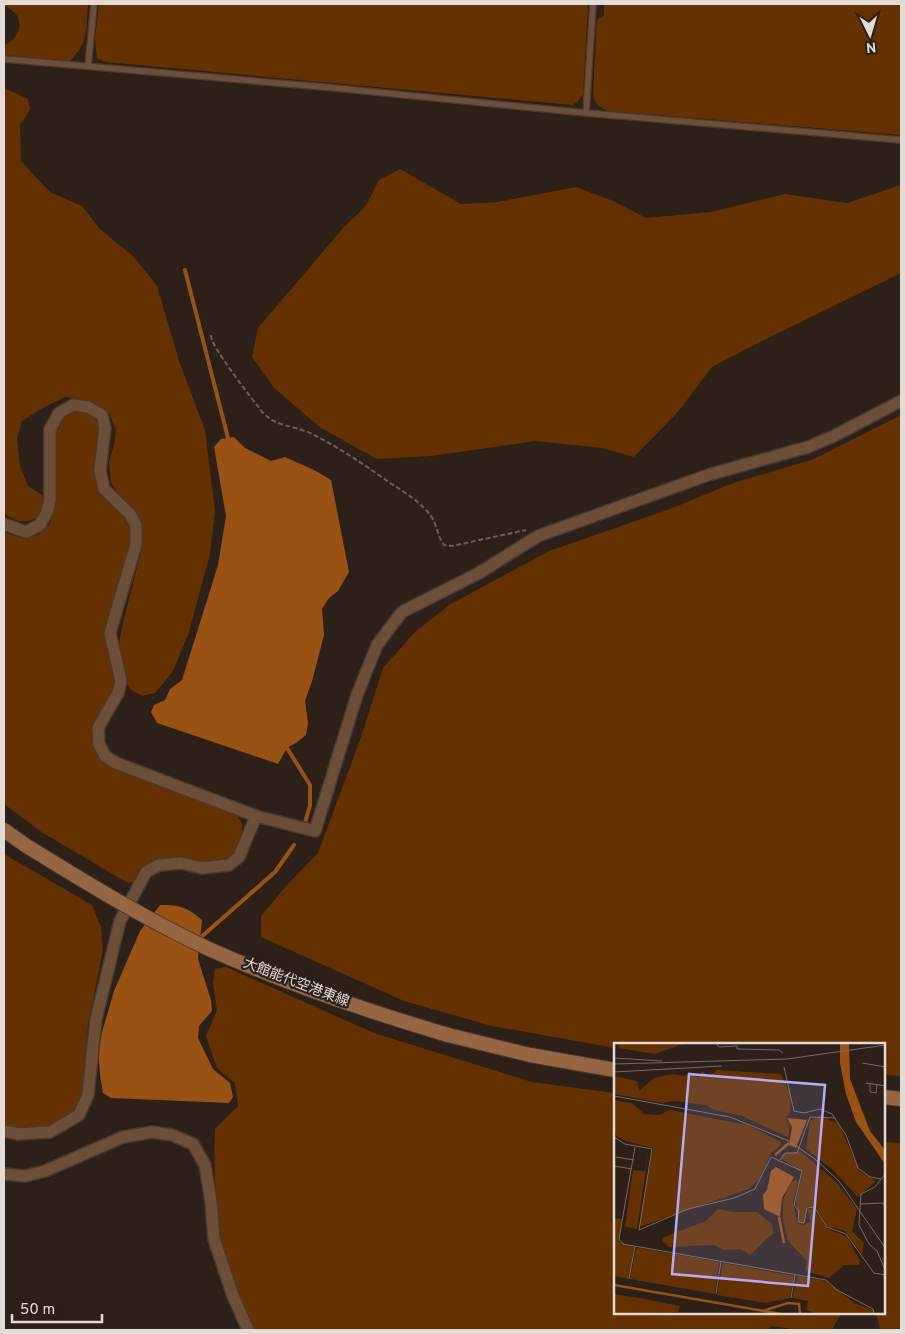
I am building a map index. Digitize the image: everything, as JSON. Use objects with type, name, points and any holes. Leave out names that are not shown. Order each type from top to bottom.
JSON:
[{"type":"main road","name":"大館能代空港東線","points":[[4,830],[25,845],[140,914],[209,948],[288,982],[359,1008],[448,1035],[530,1055],[614,1070]]},
{"type":"main road","points":[[885,1097],[901,1099]]},
{"type":"street","points":[[4,524],[26,532],[40,526],[44,519],[50,500],[50,430],[59,412],[73,405],[88,407],[102,415],[105,428],[100,470],[104,489],[130,514],[136,526],[136,544],[110,633],[121,681],[118,693],[98,728],[99,744],[104,756],[116,763],[256,816],[315,831],[357,695],[377,645],[402,612],[479,574],[538,536],[708,475],[808,447],[834,436],[901,401]]},
{"type":"street","points":[[4,1131],[18,1134],[50,1132],[80,1115],[88,1096],[96,1019],[120,921],[146,872],[159,865],[182,864],[202,868],[229,865],[239,857],[256,816]]},
{"type":"street","points":[[4,1174],[25,1176],[45,1170],[123,1137],[152,1132],[172,1135],[193,1144],[205,1165],[214,1239],[233,1296],[248,1330]]},
{"type":"lane","points":[[88,66],[94,4]]},
{"type":"lane","points":[[586,113],[593,4]]},
{"type":"lane","points":[[4,59],[901,140]]},
{"type":"path","points":[[211,335],[218,350],[263,413],[271,421],[310,433],[353,456],[403,491],[426,510],[437,525],[440,539],[444,545],[452,546],[522,530],[532,530],[538,536]]},
{"type":"shaded area","points":[[4,4],[88,4],[85,35],[81,48],[70,61],[4,55],[4,45],[11,42],[15,37],[18,31],[19,19]]},
{"type":"shaded area","points":[[99,4],[588,4],[583,94],[573,105],[105,62],[97,58],[95,39]]},
{"type":"shaded area","points":[[604,4],[901,4],[901,135],[608,111],[597,104],[593,92],[597,20],[604,15]]},
{"type":"shaded area","points":[[4,88],[28,99],[30,110],[20,125],[21,161],[50,192],[82,206],[100,229],[134,257],[157,286],[179,361],[205,430],[215,511],[210,554],[189,632],[173,671],[155,693],[142,696],[130,689],[121,672],[119,644],[143,545],[137,512],[117,492],[111,482],[109,463],[116,429],[108,411],[91,401],[65,397],[22,421],[17,438],[20,466],[28,486],[42,495],[44,503],[39,517],[30,521],[16,520],[4,513]]},
{"type":"shaded area","points":[[400,169],[461,204],[498,202],[576,187],[613,201],[646,218],[711,212],[785,194],[847,203],[901,185],[901,273],[712,367],[677,413],[634,457],[602,448],[536,441],[431,456],[377,459],[321,428],[274,388],[252,357],[258,328],[344,227],[366,206],[379,180]]},
{"type":"shaded area","points":[[79,411],[92,415],[100,423],[95,473],[105,498],[128,520],[132,532],[129,550],[105,634],[115,680],[114,692],[93,729],[103,760],[237,815],[242,824],[242,840],[235,854],[220,860],[199,863],[157,862],[139,871],[134,881],[128,883],[43,833],[4,804],[4,532],[21,538],[38,535],[50,524],[53,509],[56,434],[65,415]]},
{"type":"shaded area","points":[[901,415],[901,1076],[885,1075],[885,1043],[614,1043],[614,1048],[492,1026],[404,1001],[261,937],[261,916],[286,886],[318,853],[360,740],[383,668],[414,633],[449,605],[549,551],[670,509],[733,483],[814,459]]},
{"type":"shaded area","points":[[234,437],[245,448],[271,461],[285,457],[331,480],[349,572],[338,591],[329,598],[322,609],[324,635],[305,701],[308,723],[306,735],[287,748],[278,764],[157,723],[151,712],[154,705],[165,700],[170,689],[182,680],[218,565],[226,516],[214,447],[221,439]]},
{"type":"shaded area","points":[[4,854],[92,905],[101,927],[103,950],[88,1025],[83,1092],[74,1112],[50,1127],[20,1130],[4,1126]]},
{"type":"shaded area","points":[[160,905],[183,908],[202,920],[198,959],[211,1000],[212,1011],[199,1026],[198,1038],[213,1069],[230,1083],[233,1097],[229,1103],[111,1098],[103,1093],[98,1046],[114,991],[140,931]]},
{"type":"shaded area","points":[[226,967],[374,1033],[532,1082],[614,1093],[614,1314],[840,1314],[832,1330],[798,1330],[772,1326],[767,1330],[255,1330],[233,1285],[219,1227],[215,1188],[215,1129],[238,1106],[235,1083],[217,1068],[206,1036],[217,1010],[213,982],[215,969]]},
{"type":"shaded area","points":[[885,1142],[901,1143],[901,1330],[880,1330],[877,1316],[872,1314],[885,1314]]},
{"type":"waterway","points":[[185,270],[228,438]]},
{"type":"waterway","points":[[287,748],[310,785],[310,805],[305,823]]},
{"type":"waterway","points":[[200,938],[275,872],[294,845]]}]
